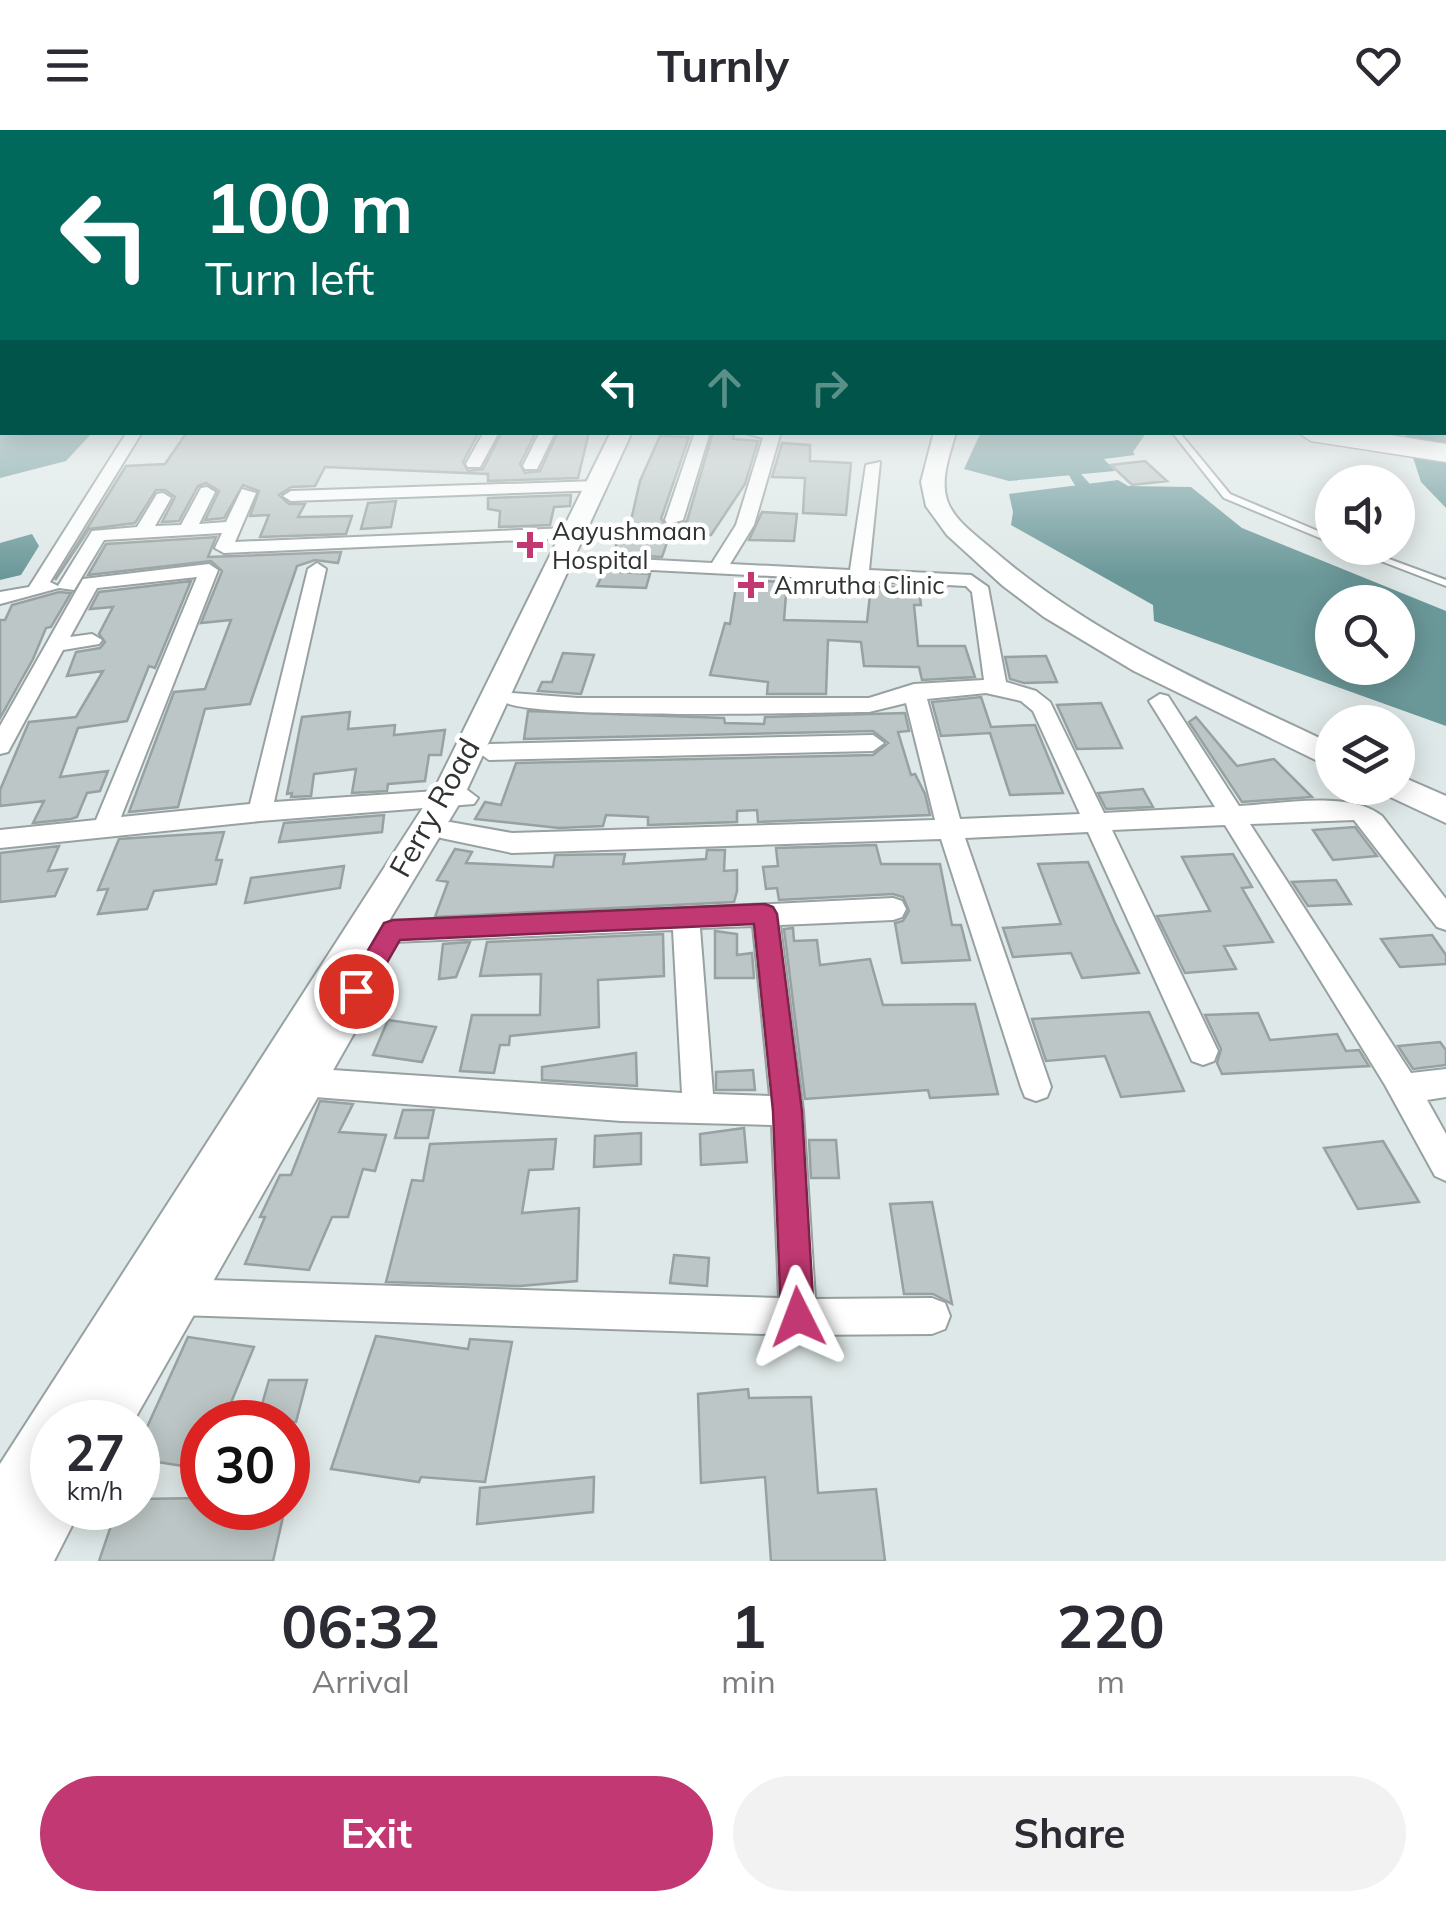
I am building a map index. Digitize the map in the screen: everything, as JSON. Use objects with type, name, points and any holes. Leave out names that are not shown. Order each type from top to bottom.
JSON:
[{"type":"highway","points":[[1390,445],[1446,453]]},
{"type":"street","points":[[36,590],[70,537],[87,500],[126,445]]},
{"type":"street","points":[[474,464],[485,445]]},
{"type":"street","points":[[531,466],[542,445]]},
{"type":"street","name":"Ferry Road","points":[[582,542],[597,486],[616,445]]},
{"type":"street","name":"Ferry Road","points":[[116,1400],[393,930],[582,542],[634,445]]},
{"type":"street","points":[[674,520],[698,445]]},
{"type":"street","points":[[718,568],[745,525],[769,445]]},
{"type":"street","points":[[942,445],[932,482],[935,500],[945,519],[993,565],[1094,636],[1315,748]]},
{"type":"street","points":[[958,445],[947,497],[971,527],[1008,561],[1105,626],[1315,733]]},
{"type":"street","points":[[859,575],[874,464]]},
{"type":"street","points":[[291,496],[597,486]]},
{"type":"street","points":[[187,529],[207,492]]},
{"type":"street","points":[[248,493],[224,548],[582,542],[718,568],[963,580],[978,586],[996,688]]},
{"type":"street","points":[[142,532],[163,498]]},
{"type":"street","points":[[67,586],[98,535],[233,528]]},
{"type":"street","points":[[260,812],[317,569]]},
{"type":"street","points":[[1,596],[209,570],[104,826]]},
{"type":"street","points":[[0,746],[90,583]]},
{"type":"street","points":[[56,645],[92,640]]},
{"type":"street","points":[[508,693],[578,705],[869,705],[914,691],[996,688],[1014,688],[1035,696],[1203,1051]]},
{"type":"street","points":[[914,691],[950,829],[1036,1087]]},
{"type":"street","name":"Ferry Road","points":[[73,1400],[455,808],[489,752],[508,693]]},
{"type":"street","points":[[1160,701],[1403,1088],[1446,1165]]},
{"type":"street","points":[[489,752],[873,743]]},
{"type":"street","points":[[1415,779],[1446,793]]},
{"type":"street","points":[[1415,796],[1446,810]]},
{"type":"street","points":[[0,838],[260,812],[455,808],[512,843],[950,829],[1349,810],[1362,812],[1446,918]]},
{"type":"street","points":[[393,930],[893,908]]},
{"type":"street","points":[[765,914],[788,1111],[798,1317]]},
{"type":"street","points":[[686,917],[699,1110]]},
{"type":"street","points":[[302,1082],[699,1110],[788,1111]]},
{"type":"street","points":[[1403,1088],[1446,1083]]},
{"type":"street","points":[[177,1297],[798,1317],[932,1316]]},
{"type":"street","points":[[0,1516],[30,1468]]},
{"type":"street","points":[[21,1561],[40,1530]]},
{"type":"lane","points":[[1185,445],[1227,496],[1315,533]]},
{"type":"lane","points":[[1398,565],[1446,583]]},
{"type":"water","points":[[0,445],[81,445],[66,461],[0,478]]},
{"type":"water","points":[[975,445],[1138,445],[1135,455],[1104,459],[1115,471],[1009,481],[964,469]]},
{"type":"water","points":[[1409,445],[1446,445],[1446,508],[1421,482]]},
{"type":"water","points":[[1118,480],[1128,486],[1191,487],[1242,528],[1315,558],[1315,565],[1333,565],[1382,585],[1315,585],[1315,679],[1154,621],[1153,605],[1011,525],[1009,494]]},
{"type":"water","points":[[32,534],[39,546],[21,575],[0,580],[0,543]]},
{"type":"water","points":[[1415,598],[1446,611],[1446,726],[1415,715],[1415,705],[1388,705],[1332,685],[1415,685]]},
{"type":"building","points":[[178,445],[472,445],[463,462],[468,471],[483,469],[495,445],[530,445],[520,464],[525,473],[540,471],[552,445],[586,445],[578,478],[488,481],[488,474],[325,467],[315,486],[291,487],[279,495],[289,504],[305,504],[298,517],[352,516],[346,534],[260,537],[269,515],[250,516],[259,491],[243,485],[224,518],[205,520],[219,491],[206,483],[198,486],[179,521],[162,522],[175,497],[165,490],[156,490],[135,523],[89,529],[55,580],[126,466],[165,464]]},
{"type":"building","points":[[656,445],[686,445],[661,519],[669,528],[687,521],[709,445],[757,445],[745,484],[711,535],[670,534],[662,557],[612,554],[626,524],[630,525],[640,481]]},
{"type":"building","points":[[781,445],[810,445],[810,461],[851,463],[846,515],[803,513],[805,478],[772,477]]},
{"type":"building","points":[[1145,461],[1167,481],[1132,485],[1111,465]]},
{"type":"building","points":[[571,495],[570,506],[554,507],[550,525],[499,527],[500,511],[488,509],[488,498]]},
{"type":"building","points":[[396,501],[391,527],[361,529],[368,503]]},
{"type":"building","points":[[762,512],[797,514],[794,541],[749,540]]},
{"type":"building","points":[[216,537],[208,557],[341,552],[338,563],[315,560],[297,566],[250,704],[205,709],[178,807],[129,812],[174,692],[205,689],[231,620],[201,623],[222,571],[211,561],[88,575],[106,544]]},
{"type":"building","points":[[604,571],[650,574],[646,588],[597,586]]},
{"type":"building","points":[[737,580],[787,582],[784,620],[867,622],[871,586],[919,588],[921,605],[914,605],[918,646],[965,646],[975,677],[922,680],[919,667],[864,666],[861,642],[828,640],[826,694],[767,694],[768,682],[710,675],[725,623],[730,624]]},
{"type":"building","points":[[191,581],[155,668],[149,666],[127,721],[78,728],[60,777],[108,771],[100,791],[87,793],[77,817],[71,819],[33,823],[44,801],[0,806],[0,790],[29,722],[76,717],[103,671],[67,676],[76,652],[100,648],[105,642],[99,634],[113,607],[90,609],[99,592]]},
{"type":"building","points":[[59,592],[71,593],[51,627],[46,628],[0,718],[0,620],[5,620],[12,605]]},
{"type":"building","points":[[563,653],[594,655],[581,694],[538,691],[542,682],[552,682]]},
{"type":"building","points":[[1046,656],[1057,682],[1024,683],[1010,679],[1005,657]]},
{"type":"building","points":[[981,697],[991,727],[1035,725],[1063,793],[1010,795],[990,733],[941,736],[932,702]]},
{"type":"building","points":[[1101,703],[1122,748],[1077,749],[1057,705]]},
{"type":"building","points":[[528,711],[724,718],[725,723],[764,724],[765,717],[905,713],[909,731],[898,732],[911,775],[915,774],[925,794],[930,815],[758,822],[757,810],[737,811],[737,822],[648,825],[648,817],[606,815],[603,826],[559,828],[475,819],[485,802],[501,805],[516,763],[873,755],[888,743],[873,731],[524,739]]},
{"type":"building","points":[[350,712],[348,729],[395,725],[394,735],[445,730],[441,755],[429,755],[425,781],[388,784],[387,791],[352,793],[356,769],[314,774],[311,796],[291,797],[292,793],[287,794],[302,717]]},
{"type":"building","points":[[1196,717],[1237,766],[1274,759],[1312,797],[1242,802],[1189,722]]},
{"type":"building","points":[[1143,789],[1153,807],[1106,809],[1098,793]]},
{"type":"building","points":[[384,815],[382,832],[279,842],[284,823]]},
{"type":"building","points":[[1355,827],[1377,856],[1333,860],[1313,830]]},
{"type":"building","points":[[224,832],[216,860],[222,860],[216,884],[154,891],[147,909],[98,914],[108,889],[98,890],[119,839]]},
{"type":"building","points":[[876,845],[881,864],[940,864],[952,925],[961,925],[970,960],[902,963],[895,923],[903,921],[909,911],[903,897],[893,894],[779,900],[777,888],[766,889],[763,867],[778,866],[776,848]]},
{"type":"building","points":[[59,846],[48,871],[67,869],[55,896],[0,902],[0,853]]},
{"type":"building","points":[[455,849],[472,852],[466,863],[553,867],[555,855],[625,854],[623,864],[706,859],[707,850],[725,850],[724,871],[737,870],[737,891],[734,902],[435,917],[448,882],[437,880]]},
{"type":"building","points":[[1233,854],[1252,887],[1242,888],[1273,942],[1224,946],[1236,969],[1185,973],[1157,916],[1210,911],[1182,857]]},
{"type":"building","points":[[1088,862],[1139,973],[1082,978],[1071,953],[1013,957],[1003,928],[1061,924],[1038,864]]},
{"type":"building","points":[[344,866],[340,888],[245,903],[251,878]]},
{"type":"building","points":[[1336,880],[1351,904],[1308,906],[1292,882]]},
{"type":"building","points":[[793,928],[794,941],[817,940],[820,965],[870,959],[883,1005],[975,1004],[998,1094],[930,1098],[928,1090],[805,1099],[784,929]]},
{"type":"building","points":[[715,931],[737,934],[737,955],[752,953],[754,978],[715,978]]},
{"type":"building","points":[[663,934],[664,976],[598,980],[599,1027],[510,1036],[509,1045],[500,1045],[494,1073],[460,1071],[472,1015],[540,1015],[541,974],[480,976],[487,942]]},
{"type":"building","points":[[1432,935],[1446,955],[1446,964],[1400,967],[1381,939]]},
{"type":"building","points":[[470,942],[456,977],[439,979],[443,944]]},
{"type":"building","points":[[1149,1012],[1184,1091],[1121,1097],[1105,1056],[1046,1061],[1032,1019]]},
{"type":"building","points":[[1258,1013],[1270,1040],[1337,1034],[1346,1051],[1359,1050],[1369,1066],[1222,1074],[1217,1063],[1221,1049],[1205,1015]]},
{"type":"building","points":[[388,1020],[436,1027],[422,1062],[373,1055]]},
{"type":"building","points":[[1440,1042],[1446,1050],[1446,1065],[1413,1069],[1398,1046]]},
{"type":"building","points":[[636,1053],[637,1086],[542,1080],[542,1067]]},
{"type":"building","points":[[753,1070],[755,1090],[716,1090],[716,1072]]},
{"type":"building","points":[[320,1101],[353,1104],[339,1132],[386,1135],[375,1171],[363,1169],[348,1217],[332,1217],[309,1270],[245,1264],[265,1217],[260,1217],[280,1175],[291,1175]]},
{"type":"building","points":[[403,1110],[434,1110],[428,1138],[395,1138]]},
{"type":"building","points":[[744,1128],[747,1162],[701,1165],[700,1134]]},
{"type":"building","points":[[641,1133],[641,1164],[594,1167],[595,1136]]},
{"type":"building","points":[[556,1139],[553,1169],[529,1170],[522,1213],[579,1208],[577,1281],[520,1286],[386,1282],[412,1180],[423,1181],[430,1144]]},
{"type":"building","points":[[809,1140],[836,1140],[839,1178],[811,1178]]},
{"type":"building","points":[[1383,1141],[1419,1202],[1358,1209],[1324,1148]]},
{"type":"building","points":[[932,1202],[952,1304],[933,1294],[904,1294],[890,1204]]},
{"type":"building","points":[[674,1255],[709,1258],[707,1286],[670,1283]]},
{"type":"building","points":[[376,1336],[468,1349],[470,1339],[512,1342],[485,1482],[421,1477],[419,1482],[331,1469]]},
{"type":"building","points":[[188,1337],[254,1347],[232,1400],[180,1400],[180,1466],[160,1462],[159,1400]]},
{"type":"building","points":[[269,1380],[307,1380],[302,1400],[263,1400]]},
{"type":"building","points":[[748,1389],[749,1398],[811,1397],[818,1493],[876,1489],[885,1561],[771,1561],[765,1477],[701,1483],[698,1394]]},
{"type":"building","points":[[594,1477],[593,1512],[477,1524],[480,1488]]},
{"type":"building","points":[[180,1498],[180,1530],[280,1530],[273,1561],[99,1561],[110,1530],[160,1530],[160,1499]]},
{"type":"waterway","points":[[1068,445],[1073,474],[1102,506]]},
{"type":"place","name":"Aayushmaan Hospital","points":[[530,545]]},
{"type":"place","name":"Amrutha Clinic","points":[[751,585]]},
{"type":"route","points":[[356,991],[393,930],[765,914],[788,1111],[798,1317]]}]
